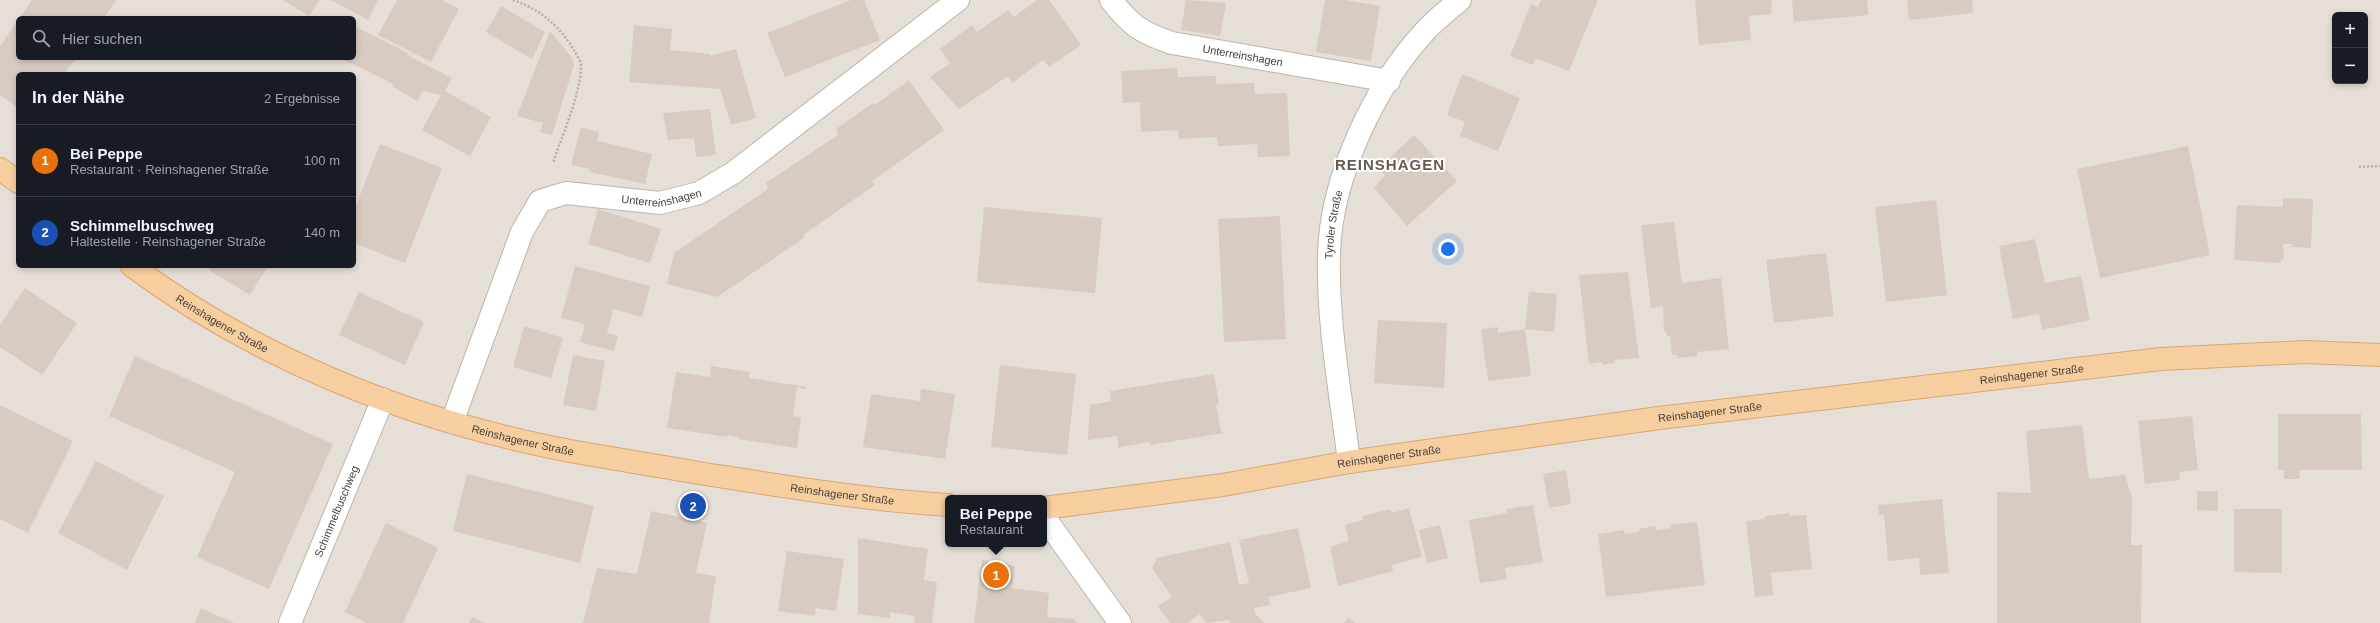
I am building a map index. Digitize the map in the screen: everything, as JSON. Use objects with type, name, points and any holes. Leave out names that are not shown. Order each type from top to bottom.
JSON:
[{"type":"main road","points":[[0,169],[16,181]]},
{"type":"main road","name":"Reinshagener Straße","points":[[135,268],[222,325],[275,354],[383,399],[452,422],[511,438],[594,455],[850,495],[945,505]]},
{"type":"main road","name":"Reinshagener Straße","points":[[1047,508],[1216,486],[1349,462],[1659,418],[2161,359],[2305,352],[2380,355]]},
{"type":"street","name":"Unterreinshagen","points":[[540,201],[566,193],[660,204],[699,193],[733,173],[958,0]]},
{"type":"street","name":"Unterreinshagen","points":[[1111,0],[1122,14],[1146,34],[1172,43],[1388,81]]},
{"type":"street","name":"Tyroler Straße","points":[[1349,462],[1331,312],[1329,253],[1331,225],[1347,166],[1371,112],[1388,81],[1407,53],[1429,28],[1460,0]]},
{"type":"street","points":[[452,422],[522,232],[540,201]]},
{"type":"street","name":"Schimmelbuschweg","points":[[290,623],[383,399]]},
{"type":"street","points":[[1047,521],[1120,623]]},
{"type":"path","points":[[513,0],[527,4],[549,19],[567,37],[581,64],[565,127],[540,201]]},
{"type":"path","points":[[2359,167],[2380,166]]},
{"type":"shaded area","points":[[0,0],[2380,0],[2380,623],[0,623]]},
{"type":"building","points":[[32,0],[116,0],[105,16],[21,16]]},
{"type":"building","points":[[283,0],[319,0],[309,16]]},
{"type":"building","points":[[331,0],[378,0],[368,20]]},
{"type":"building","points":[[397,0],[442,0],[459,9],[431,62],[378,35]]},
{"type":"building","points":[[851,0],[864,0],[880,40],[785,77],[767,33]]},
{"type":"building","points":[[1037,0],[1049,0],[1081,45],[1049,67],[1043,60],[1012,83],[1008,76],[959,109],[930,77],[950,63],[940,49],[972,25],[977,32],[1008,10],[1014,17]]},
{"type":"building","points":[[1186,0],[1226,3],[1220,36],[1181,30]]},
{"type":"building","points":[[1325,0],[1345,0],[1380,6],[1371,61],[1316,52]]},
{"type":"building","points":[[1541,0],[1598,0],[1569,71],[1536,58],[1533,65],[1510,56],[1531,4],[1538,7]]},
{"type":"building","points":[[1695,0],[1772,0],[1771,14],[1749,16],[1751,40],[1699,45]]},
{"type":"building","points":[[1792,0],[1867,0],[1868,15],[1794,22]]},
{"type":"building","points":[[1907,0],[1972,0],[1973,13],[1909,20]]},
{"type":"building","points":[[501,6],[545,32],[532,59],[486,32]]},
{"type":"building","points":[[16,23],[16,60],[74,60],[66,72],[16,72],[16,107],[0,95],[0,46]]},
{"type":"building","points":[[634,25],[672,29],[670,50],[710,54],[711,56],[736,49],[756,118],[731,125],[720,89],[629,82]]},
{"type":"building","points":[[356,27],[408,53],[407,55],[452,78],[445,91],[491,117],[470,156],[422,130],[441,95],[423,91],[417,101],[392,86],[393,84],[345,60],[356,60]]},
{"type":"building","points":[[550,31],[573,59],[574,65],[552,135],[540,132],[543,123],[517,116]]},
{"type":"building","points":[[1177,68],[1178,77],[1216,76],[1216,84],[1254,83],[1255,94],[1287,93],[1290,156],[1258,157],[1257,144],[1218,146],[1217,137],[1179,139],[1178,130],[1141,132],[1140,102],[1123,103],[1121,71]]},
{"type":"building","points":[[1462,74],[1520,98],[1498,151],[1460,136],[1465,122],[1447,115]]},
{"type":"building","points":[[908,79],[944,130],[872,181],[875,185],[803,235],[804,238],[717,297],[667,284],[674,253],[768,189],[766,183],[838,135],[836,129],[873,103],[875,105],[908,81]]},
{"type":"building","points":[[710,109],[716,155],[696,157],[694,138],[668,140],[663,113]]},
{"type":"building","points":[[581,127],[599,132],[597,141],[652,154],[645,184],[590,172],[590,169],[571,165]]},
{"type":"building","points":[[1414,135],[1457,181],[1407,226],[1374,188],[1385,175],[1379,168]]},
{"type":"building","points":[[380,144],[442,168],[405,263],[356,244],[356,206]]},
{"type":"building","points":[[2188,146],[2210,255],[2100,278],[2077,169]]},
{"type":"building","points":[[2283,198],[2313,199],[2311,248],[2292,247],[2293,244],[2283,244],[2284,259],[2278,263],[2234,260],[2237,205],[2283,207]]},
{"type":"building","points":[[1936,200],[1947,295],[1886,302],[1875,207]]},
{"type":"building","points":[[984,207],[1102,218],[1095,293],[977,282]]},
{"type":"building","points":[[598,209],[661,229],[650,263],[588,244]]},
{"type":"building","points":[[1280,216],[1286,339],[1224,342],[1218,219]]},
{"type":"building","points":[[1674,222],[1682,283],[1721,278],[1729,349],[1697,352],[1697,356],[1677,358],[1677,355],[1672,355],[1670,336],[1667,336],[1666,331],[1664,331],[1663,306],[1651,308],[1641,225]]},
{"type":"building","points":[[2035,239],[2045,283],[2081,276],[2090,320],[2042,330],[2039,314],[2013,319],[1999,246]]},
{"type":"building","points":[[1826,253],[1834,316],[1774,323],[1766,260]]},
{"type":"building","points":[[575,266],[650,286],[642,317],[613,309],[607,333],[618,336],[614,351],[580,342],[585,324],[561,318]]},
{"type":"building","points":[[210,268],[267,268],[250,295],[209,270]]},
{"type":"building","points":[[1628,272],[1639,358],[1615,360],[1615,363],[1602,365],[1602,362],[1589,364],[1579,275]]},
{"type":"building","points":[[25,288],[77,323],[42,375],[0,347],[0,325]]},
{"type":"building","points":[[359,292],[424,322],[405,365],[339,335]]},
{"type":"building","points":[[1529,292],[1557,294],[1554,332],[1525,329]]},
{"type":"building","points":[[1378,320],[1447,323],[1444,388],[1374,383]]},
{"type":"building","points":[[524,326],[563,338],[551,378],[513,367]]},
{"type":"building","points":[[1498,327],[1498,333],[1525,329],[1531,376],[1488,381],[1481,329]]},
{"type":"building","points":[[573,355],[605,361],[596,411],[563,405]]},
{"type":"building","points":[[135,356],[333,444],[269,589],[197,557],[235,472],[109,416]]},
{"type":"building","points":[[1000,365],[1076,374],[1067,455],[991,447]]},
{"type":"building","points":[[711,366],[750,372],[749,378],[806,387],[806,389],[797,387],[793,416],[801,417],[797,448],[738,439],[739,437],[727,435],[728,437],[667,428],[676,372],[710,377]]},
{"type":"building","points":[[1214,374],[1219,404],[1216,405],[1221,432],[1224,433],[1150,445],[1149,442],[1121,447],[1119,450],[1117,436],[1088,440],[1090,405],[1111,401],[1110,391]]},
{"type":"building","points":[[921,389],[955,394],[945,459],[863,447],[871,394],[920,401]]},
{"type":"building","points":[[0,405],[73,441],[28,533],[0,519]]},
{"type":"building","points":[[2278,414],[2361,414],[2362,470],[2299,470],[2300,479],[2284,479],[2284,470],[2278,470]]},
{"type":"building","points":[[2192,416],[2198,470],[2179,472],[2180,480],[2145,484],[2138,421]]},
{"type":"building","points":[[2082,425],[2089,479],[2125,475],[2132,498],[2131,545],[2142,545],[2141,623],[1997,623],[1997,492],[2031,493],[2026,431]]},
{"type":"building","points":[[96,461],[164,496],[127,570],[58,533]]},
{"type":"building","points":[[1566,470],[1571,504],[1549,508],[1543,474]]},
{"type":"building","points":[[467,474],[594,506],[580,563],[453,531]]},
{"type":"building","points":[[2197,491],[2218,491],[2218,511],[2197,510]]},
{"type":"building","points":[[1942,499],[1949,573],[1920,575],[1919,558],[1888,561],[1884,515],[1879,515],[1878,505]]},
{"type":"building","points":[[1533,505],[1543,562],[1505,568],[1507,579],[1480,583],[1469,520],[1507,513],[1507,509]]},
{"type":"building","points":[[1409,508],[1422,557],[1392,565],[1393,571],[1338,586],[1330,547],[1349,541],[1345,525],[1363,520],[1363,516],[1390,509],[1392,513]]},
{"type":"building","points":[[2234,509],[2282,509],[2282,573],[2234,572]]},
{"type":"building","points":[[651,511],[707,523],[696,573],[716,576],[709,623],[583,623],[597,568],[637,574]]},
{"type":"building","points":[[1790,513],[1790,516],[1806,515],[1812,569],[1771,573],[1773,595],[1755,597],[1746,521],[1765,519],[1765,516]]},
{"type":"building","points":[[1697,522],[1705,585],[1606,597],[1598,534],[1624,530],[1624,534],[1639,532],[1639,529],[1655,526],[1656,530],[1671,528],[1670,525]]},
{"type":"building","points":[[386,523],[438,548],[403,623],[367,623],[345,612]]},
{"type":"building","points":[[1440,525],[1448,558],[1427,563],[1419,530]]},
{"type":"building","points":[[1298,528],[1311,588],[1268,597],[1270,605],[1254,608],[1256,615],[1265,623],[1230,623],[1229,620],[1206,623],[1200,614],[1187,623],[1170,623],[1158,606],[1172,597],[1152,568],[1157,558],[1230,542],[1239,585],[1249,583],[1239,540]]},
{"type":"building","points":[[858,538],[928,549],[924,580],[937,582],[932,623],[914,623],[915,616],[890,612],[890,618],[858,614]]},
{"type":"building","points":[[787,551],[844,559],[836,611],[816,608],[815,616],[778,611]]},
{"type":"building","points":[[982,560],[1015,566],[1012,588],[1049,593],[1047,617],[1074,619],[1077,623],[974,623]]},
{"type":"building","points":[[201,608],[234,623],[195,623]]},
{"type":"building","points":[[472,617],[485,623],[469,623]]},
{"type":"building","points":[[1348,618],[1356,623],[1344,623]]},
{"type":"place","name":"Schimmelbuschweg","points":[[693,506]]},
{"type":"place","name":"Bei Peppe","points":[[996,575]]},
{"type":"district","name":"REINSHAGEN","points":[[1390,164]]}]
